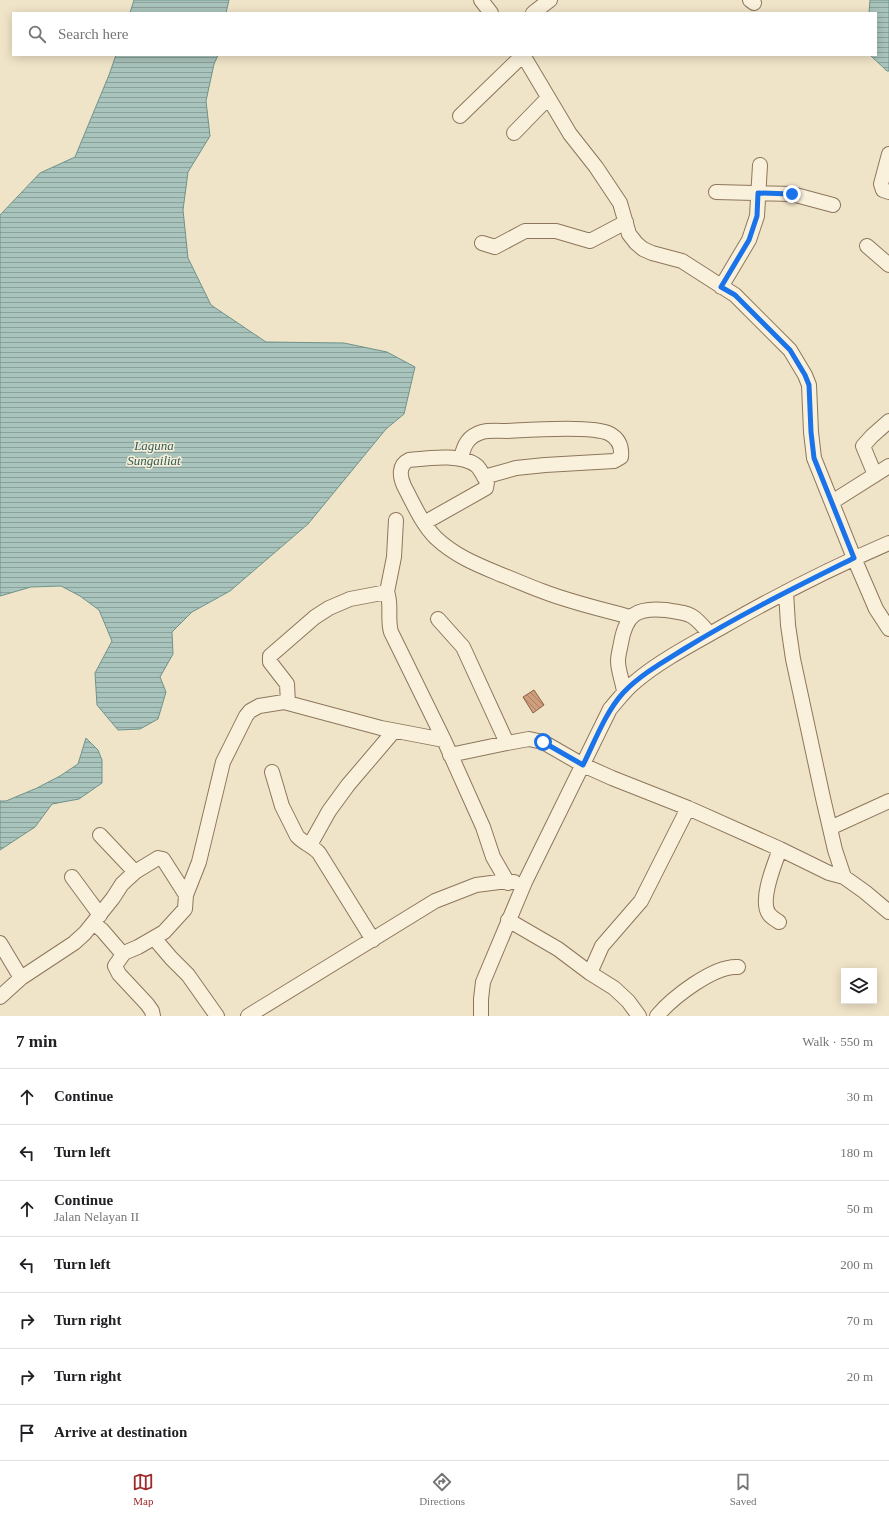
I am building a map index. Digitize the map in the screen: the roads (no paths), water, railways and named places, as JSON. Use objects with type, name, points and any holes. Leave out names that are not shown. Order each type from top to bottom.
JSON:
[{"type":"street","points":[[481,0],[490,12]]},
{"type":"street","points":[[460,116],[522,56]]},
{"type":"street","points":[[524,56],[570,134],[596,166],[620,203],[629,234],[636,243],[643,249],[652,253],[682,261],[735,295],[790,350],[805,375],[809,385],[813,453],[854,558],[876,609],[889,629]]},
{"type":"street","points":[[514,133],[548,98]]},
{"type":"street","points":[[889,154],[881,184],[883,190],[889,192]]},
{"type":"street","points":[[721,287],[749,240],[757,216],[760,165]]},
{"type":"street","points":[[716,192],[792,194],[833,205]]},
{"type":"street","points":[[482,243],[495,247],[525,231],[556,231],[590,241],[626,222]]},
{"type":"street","points":[[867,246],[889,265]]},
{"type":"street","points":[[875,475],[863,446],[889,421]]},
{"type":"street","points":[[461,458],[465,443],[483,432],[544,429],[591,430],[609,433],[616,439],[622,449],[621,457],[614,461],[545,464],[516,468],[484,477]]},
{"type":"street","points":[[424,523],[483,491],[487,485],[477,466],[466,459],[454,457],[406,460],[400,470],[402,482],[424,523],[435,538],[467,561],[543,592],[630,617]]},
{"type":"street","points":[[832,502],[889,466]]},
{"type":"street","points":[[396,520],[394,557],[387,592],[389,597],[391,632],[444,740],[483,827],[493,857],[508,883]]},
{"type":"street","points":[[481,1016],[483,982],[508,920],[525,882],[610,709],[624,692],[635,682],[665,661],[781,594],[854,558],[889,543]]},
{"type":"street","points":[[281,703],[286,684],[270,662],[270,656],[316,617],[329,608],[350,599],[377,592],[387,592]]},
{"type":"street","points":[[781,594],[788,625],[793,659],[836,850],[837,875]]},
{"type":"street","points":[[624,692],[618,662],[623,631],[630,617],[643,610],[687,613],[696,618],[710,634]]},
{"type":"street","points":[[438,619],[463,647],[507,743]]},
{"type":"street","points":[[153,1016],[147,1004],[118,974],[116,966],[124,953],[138,947],[169,928],[185,909],[186,895],[199,862],[223,762],[250,711],[259,706],[281,703],[394,731],[444,740]]},
{"type":"street","points":[[310,845],[321,823],[348,785],[394,731]]},
{"type":"street","points":[[450,755],[528,739],[543,742],[583,765],[688,808],[837,875],[865,892],[889,912]]},
{"type":"street","points":[[272,772],[282,806],[297,836],[319,853],[374,940]]},
{"type":"street","points":[[830,828],[889,801]]},
{"type":"street","points":[[590,973],[602,946],[641,902],[688,808]]},
{"type":"street","points":[[836,850],[846,821]]},
{"type":"street","points":[[100,835],[134,872]]},
{"type":"street","points":[[779,922],[769,914],[766,900],[770,877],[780,849]]},
{"type":"street","points":[[0,996],[21,978],[74,943],[96,919],[122,884],[134,872],[158,858],[161,858],[186,895]]},
{"type":"street","points":[[72,878],[102,930],[121,952],[124,953]]},
{"type":"street","points":[[255,1014],[441,899],[476,886],[499,882],[525,882]]},
{"type":"street","points":[[508,920],[558,949],[590,973],[614,988],[628,1001],[639,1016]]},
{"type":"street","points":[[154,938],[188,975],[217,1016]]},
{"type":"street","points":[[0,943],[21,978]]},
{"type":"street","points":[[657,1016],[680,992],[720,969],[730,966],[738,967]]},
{"type":"water","points":[[134,0],[229,0],[226,12],[130,12]]},
{"type":"water","points":[[870,0],[889,0],[889,71],[887,71],[871,56],[877,56],[877,12],[869,12]]},
{"type":"water","name":"Laguna Sungailiat","points":[[116,56],[218,56],[214,64],[206,101],[210,136],[188,172],[183,210],[188,258],[211,305],[266,342],[344,343],[387,352],[415,367],[404,414],[386,429],[308,524],[230,591],[192,612],[172,632],[173,654],[160,677],[166,692],[158,719],[140,729],[118,730],[97,705],[95,673],[112,641],[99,610],[80,596],[61,586],[31,587],[0,596],[0,215],[40,173],[75,157]]},
{"type":"water","points":[[86,738],[98,750],[102,760],[102,783],[79,799],[52,804],[35,827],[0,850],[0,801],[6,801],[37,788],[60,776],[78,764]]}]
